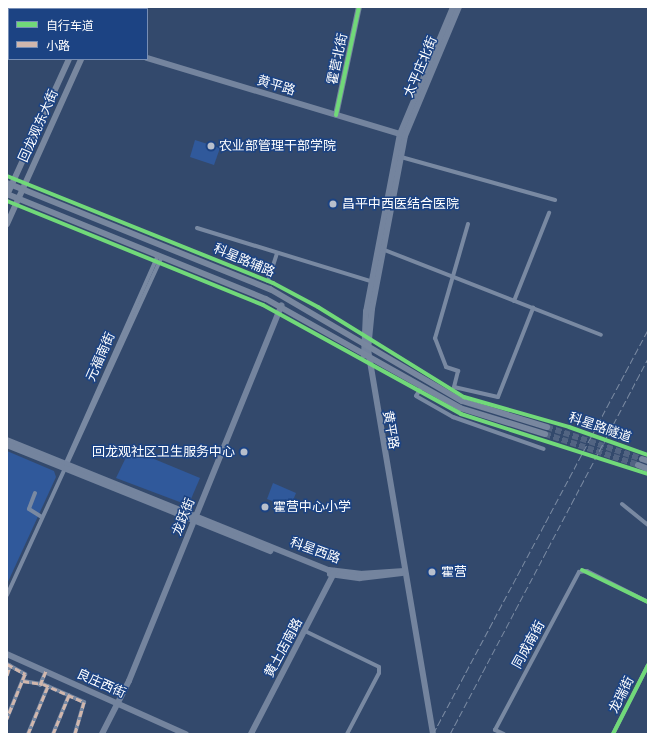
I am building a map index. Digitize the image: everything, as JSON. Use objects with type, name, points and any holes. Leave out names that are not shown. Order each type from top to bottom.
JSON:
[{"type":"main road","name":"回龙观东大街","points":[[7,195],[9,184],[69,60]]},
{"type":"main road","name":"回龙观东大街","points":[[7,224],[81,60]]},
{"type":"main road","points":[[9,184],[270,289],[366,343],[462,401],[548,427]]},
{"type":"main road","points":[[7,195],[281,306],[366,354],[422,388],[470,413],[545,434]]},
{"type":"main road","points":[[638,466],[648,469]]},
{"type":"street","name":"霍营北街","points":[[336,115],[359,7]]},
{"type":"street","name":"太平庄北街","points":[[403,135],[453,7]]},
{"type":"street","name":"太平庄北街","points":[[403,135],[459,7]]},
{"type":"street","name":"黄平路","points":[[148,58],[403,135]]},
{"type":"street","name":"黄平路","points":[[380,249],[401,157],[403,135]]},
{"type":"street","name":"黄平路","points":[[403,135],[374,282],[366,343],[366,354],[432,734]]},
{"type":"street","points":[[401,157],[555,200]]},
{"type":"street","points":[[514,301],[549,212]]},
{"type":"street","points":[[468,224],[451,276],[435,338],[446,367],[458,371],[454,387],[498,397],[533,308]]},
{"type":"street","points":[[197,228],[374,282]]},
{"type":"street","points":[[380,249],[601,334]]},
{"type":"street","points":[[268,282],[277,253]]},
{"type":"street","name":"元福南街","points":[[7,595],[160,256]]},
{"type":"street","name":"龙跃街","points":[[102,734],[118,703],[281,306]]},
{"type":"street","points":[[422,388],[416,396],[453,417],[544,450]]},
{"type":"street","name":"科星西路","points":[[7,440],[195,518],[334,573],[360,578],[403,571]]},
{"type":"street","name":"科星西路","points":[[7,445],[66,465]]},
{"type":"street","points":[[35,493],[29,509],[42,517]]},
{"type":"street","points":[[622,504],[648,525]]},
{"type":"street","name":"同成南街","points":[[504,734],[495,730],[582,570],[648,602]]},
{"type":"street","name":"黄土店南路","points":[[251,734],[334,573]]},
{"type":"street","points":[[305,631],[379,667],[379,673],[347,734]]},
{"type":"street","name":"良庄西街","points":[[7,654],[186,734]]},
{"type":"street","points":[[7,718],[23,681],[24,672],[9,665],[8,672]]},
{"type":"street","name":"龙瑞街","points":[[613,734],[648,665]]},
{"type":"street","points":[[42,685],[47,671]]},
{"type":"street","points":[[23,681],[48,686],[85,704],[76,734]]},
{"type":"street","points":[[28,734],[48,686]]},
{"type":"street","points":[[53,734],[69,696]]},
{"type":"shaded area","points":[[195,140],[220,148],[214,165],[190,157]]},
{"type":"shaded area","points":[[130,449],[200,478],[191,499],[185,504],[116,478]]},
{"type":"shaded area","points":[[7,451],[54,471],[56,477],[7,584]]},
{"type":"shaded area","points":[[273,483],[296,493],[290,508],[267,499]]},
{"type":"tunnel","points":[[547,427],[642,459]]},
{"type":"tunnel","points":[[545,434],[638,465]]},
{"type":"railway","points":[[433,734],[648,329]]},
{"type":"railway","points":[[450,734],[648,358]]},
{"type":"marked path","points":[[7,664],[25,674],[7,718]]},
{"type":"marked path","points":[[7,675],[10,665]]},
{"type":"marked path","points":[[40,685],[46,671]]},
{"type":"marked path","points":[[23,681],[43,684],[84,702],[75,734]]},
{"type":"marked path","points":[[28,734],[48,686]]},
{"type":"marked path","points":[[53,734],[69,695]]},
{"type":"cycle path","points":[[336,115],[359,7]]},
{"type":"cycle path","name":"科星路辅路","points":[[7,176],[273,283],[318,307],[464,397],[569,427],[648,455]]},
{"type":"cycle path","points":[[7,201],[263,305],[461,414],[648,474]]},
{"type":"cycle path","points":[[582,570],[648,602]]},
{"type":"cycle path","points":[[613,734],[648,665]]},
{"type":"place","name":"农业部管理干部学院","points":[[211,146]]},
{"type":"place","name":"昌平中西医结合医院","points":[[333,204]]},
{"type":"place","name":"回龙观社区卫生服务中心","points":[[244,452]]},
{"type":"place","name":"霍营中心小学","points":[[265,507]]},
{"type":"place","name":"霍营","points":[[432,572]]}]
